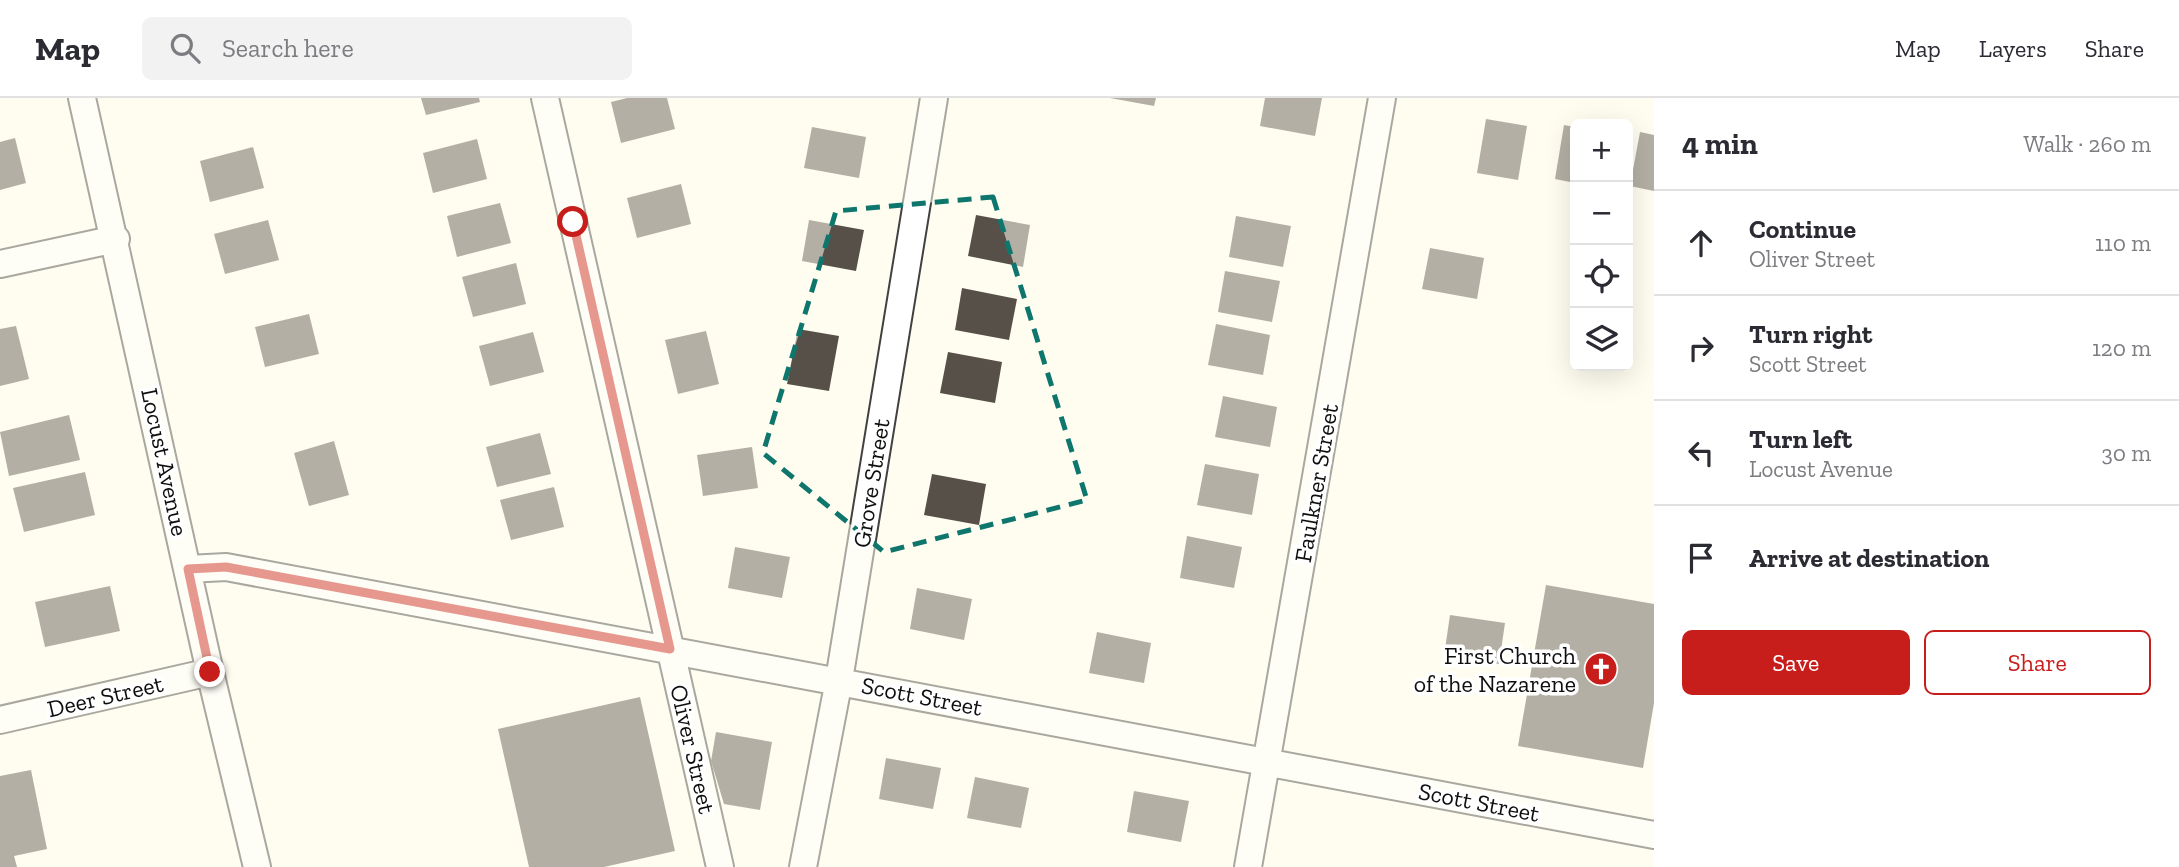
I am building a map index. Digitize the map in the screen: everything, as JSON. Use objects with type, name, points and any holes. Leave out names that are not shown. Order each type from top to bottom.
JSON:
[{"type":"street","name":"Locust Avenue","points":[[82,98],[116,239],[210,672],[257,867]]},
{"type":"street","name":"Oliver Street","points":[[545,98],[720,867]]},
{"type":"street","name":"Grove Street","points":[[803,867],[839,680],[934,98]]},
{"type":"street","name":"Faulkner Street","points":[[1248,867],[1382,98]]},
{"type":"street","points":[[0,264],[116,239]]},
{"type":"street","name":"Scott Street","points":[[188,569],[226,567],[1654,835]]},
{"type":"street","name":"Deer Street","points":[[0,720],[210,672]]},
{"type":"highlighted area","points":[[993,197],[1087,500],[884,552],[763,453],[836,211]]},
{"type":"building","points":[[421,98],[479,98],[480,102],[426,115]]},
{"type":"building","points":[[627,98],[667,98],[675,129],[621,143],[611,102]]},
{"type":"building","points":[[1110,98],[1156,98],[1154,106]]},
{"type":"building","points":[[1265,98],[1322,98],[1315,136],[1260,126]]},
{"type":"building","points":[[1486,119],[1527,126],[1518,180],[1477,173]]},
{"type":"building","points":[[1564,125],[1570,126],[1570,182],[1555,179]]},
{"type":"building","points":[[812,127],[866,137],[859,178],[804,168]]},
{"type":"building","points":[[1640,132],[1654,135],[1654,191],[1633,187],[1633,170]]},
{"type":"building","points":[[15,138],[26,183],[0,190],[0,142]]},
{"type":"building","points":[[477,139],[487,179],[433,193],[423,153]]},
{"type":"building","points":[[253,147],[264,188],[210,202],[200,161]]},
{"type":"building","points":[[681,184],[691,224],[637,238],[627,198]]},
{"type":"building","points":[[500,203],[511,243],[457,257],[447,216]]},
{"type":"building","points":[[976,215],[1030,225],[1023,267],[968,256]]},
{"type":"building","points":[[1236,216],[1291,226],[1283,267],[1229,257]]},
{"type":"building","points":[[268,220],[279,260],[225,274],[214,234]]},
{"type":"building","points":[[809,220],[864,230],[856,271],[802,261]]},
{"type":"building","points":[[1430,248],[1484,258],[1477,299],[1422,289]]},
{"type":"building","points":[[516,263],[526,304],[473,317],[462,277]]},
{"type":"building","points":[[1225,271],[1280,281],[1272,322],[1218,312]]},
{"type":"building","points":[[962,288],[1017,299],[1009,340],[955,330]]},
{"type":"building","points":[[309,314],[319,354],[265,367],[255,327]]},
{"type":"building","points":[[1216,324],[1270,335],[1263,375],[1208,365]]},
{"type":"building","points":[[16,326],[29,379],[0,386],[0,329]]},
{"type":"building","points":[[798,329],[839,336],[829,391],[787,384]]},
{"type":"building","points":[[706,331],[719,384],[678,394],[665,340]]},
{"type":"building","points":[[533,332],[544,372],[490,386],[479,346]]},
{"type":"building","points":[[948,352],[1002,362],[995,403],[940,393]]},
{"type":"building","points":[[1223,396],[1277,407],[1270,447],[1215,437]]},
{"type":"building","points":[[69,415],[80,460],[9,476],[0,432]]},
{"type":"building","points":[[540,433],[551,474],[497,487],[486,447]]},
{"type":"building","points":[[334,441],[349,495],[309,506],[294,453]]},
{"type":"building","points":[[752,447],[758,488],[703,496],[697,455]]},
{"type":"building","points":[[1205,464],[1259,474],[1252,515],[1197,505]]},
{"type":"building","points":[[85,472],[95,515],[24,532],[13,488]]},
{"type":"building","points":[[932,474],[986,484],[979,525],[924,515]]},
{"type":"building","points":[[554,487],[564,527],[511,540],[500,500]]},
{"type":"building","points":[[1187,536],[1242,547],[1234,588],[1180,578]]},
{"type":"building","points":[[735,547],[790,557],[782,598],[728,588]]},
{"type":"building","points":[[1546,585],[1654,604],[1654,703],[1643,768],[1518,746]]},
{"type":"building","points":[[110,586],[120,631],[45,647],[35,602]]},
{"type":"building","points":[[917,588],[972,599],[964,640],[910,629]]},
{"type":"building","points":[[1450,615],[1505,623],[1499,664],[1444,656]]},
{"type":"building","points":[[1097,632],[1151,643],[1144,683],[1089,673]]},
{"type":"building","points":[[640,697],[675,851],[604,867],[529,867],[498,729]]},
{"type":"building","points":[[716,732],[772,742],[760,810],[724,804],[711,761]]},
{"type":"building","points":[[886,758],[941,768],[933,809],[879,799]]},
{"type":"building","points":[[31,770],[47,849],[14,856],[17,867],[0,867],[0,776]]},
{"type":"building","points":[[975,777],[1029,788],[1021,828],[967,818]]},
{"type":"building","points":[[1134,791],[1189,801],[1181,842],[1127,832]]},
{"type":"place","name":"First Church of the Nazarene","points":[[1601,669]]},
{"type":"route","points":[[210,672],[188,569],[226,567],[670,649],[573,222]]}]
